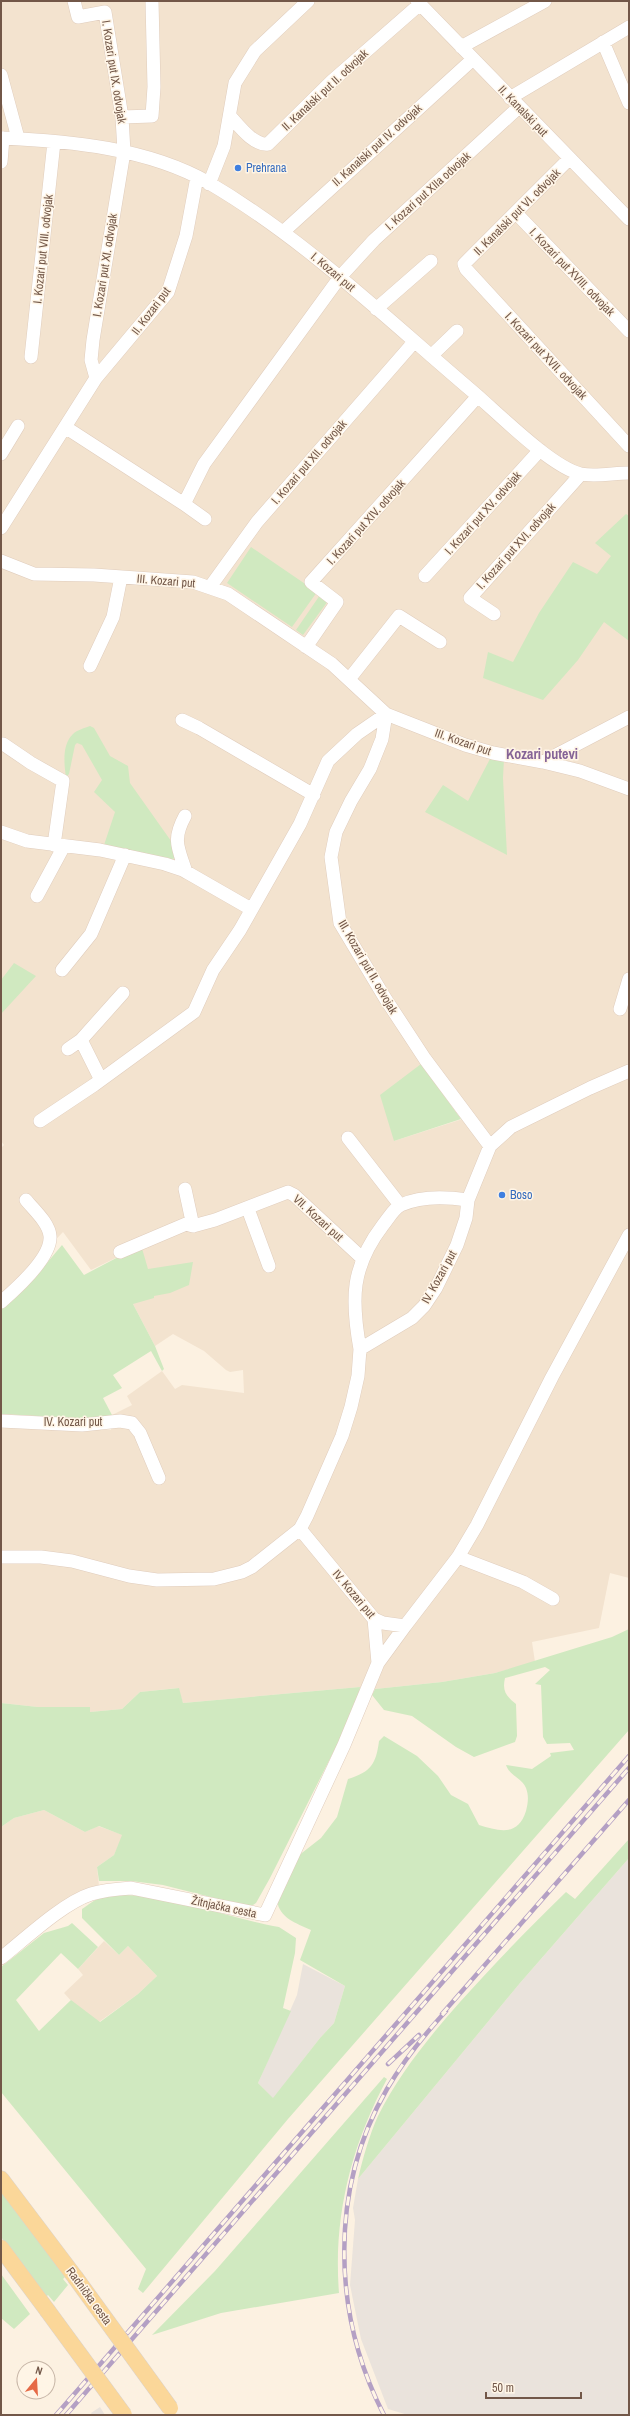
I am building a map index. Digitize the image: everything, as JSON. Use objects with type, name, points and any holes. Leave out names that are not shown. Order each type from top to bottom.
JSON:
[{"type":"main road","name":"Radnička cesta","points":[[1,2179],[75,2277],[173,2412]]},
{"type":"main road","points":[[1,2248],[124,2415]]},
{"type":"street","name":"I. Kozari put IX. odvojak","points":[[74,1],[78,17],[105,12],[122,117],[124,152]]},
{"type":"street","points":[[122,117],[152,116],[154,87],[152,1]]},
{"type":"street","points":[[209,184],[224,146],[235,83],[255,51],[308,1]]},
{"type":"street","points":[[462,47],[546,1]]},
{"type":"street","name":"II. Kanalski put II. odvojak","points":[[230,116],[256,142],[262,145],[268,144],[332,81],[418,2]]},
{"type":"street","name":"II. Kanalski put","points":[[418,2],[629,219]]},
{"type":"street","points":[[510,98],[629,27]]},
{"type":"street","points":[[604,42],[629,104]]},
{"type":"street","name":"II. Kanalski put IV. odvojak","points":[[283,232],[473,60]]},
{"type":"street","points":[[1,75],[18,138]]},
{"type":"street","name":"I. Kozari put XIIa odvojak","points":[[340,277],[374,240],[519,107]]},
{"type":"street","points":[[1,162],[2,138]]},
{"type":"street","name":"I. Kozari put","points":[[2,138],[18,138],[54,142],[124,152],[165,163],[209,184],[283,232],[340,277],[540,450],[581,474]]},
{"type":"street","name":"I. Kozari put VIII. odvojak","points":[[31,357],[54,142]]},
{"type":"street","name":"I. Kozari put XI. odvojak","points":[[96,378],[91,360],[93,340],[124,152]]},
{"type":"street","name":"II. Kanalski put VI. odvojak","points":[[464,264],[569,159]]},
{"type":"street","name":"II. Kozari put","points":[[1,528],[96,378],[168,292],[186,236],[196,177]]},
{"type":"street","name":"I. Kozari put XVIII. odvojak","points":[[516,213],[629,331]]},
{"type":"street","points":[[376,309],[431,261]]},
{"type":"street","name":"I. Kozari put XVII. odvojak","points":[[464,264],[471,274],[629,446]]},
{"type":"street","points":[[184,504],[204,464],[340,277]]},
{"type":"street","points":[[431,356],[457,331]]},
{"type":"street","name":"I. Kozari put XII. odvojak","points":[[210,587],[266,511],[414,342]]},
{"type":"street","name":"I. Kozari put XIV. odvojak","points":[[306,647],[337,602],[311,582],[478,396]]},
{"type":"street","points":[[1,454],[18,426]]},
{"type":"street","points":[[65,427],[205,519]]},
{"type":"street","name":"I. Kozari put XV. odvojak","points":[[425,576],[540,450]]},
{"type":"street","points":[[581,474],[629,473]]},
{"type":"street","name":"I. Kozari put XVI. odvojak","points":[[494,614],[470,598],[581,474]]},
{"type":"street","name":"III. Kozari put","points":[[1,561],[34,574],[121,577],[193,582],[210,587],[228,594],[350,678],[386,714],[466,745],[594,775],[629,789]]},
{"type":"street","name":"III. Kozari put","points":[[90,666],[113,617],[121,577]]},
{"type":"street","points":[[350,678],[399,616],[440,642]]},
{"type":"street","points":[[40,1121],[101,1080],[194,1012],[213,970],[251,909],[300,824],[328,761],[357,734],[386,714]]},
{"type":"street","name":"III. Kozari put II. odvojak","points":[[386,714],[382,739],[370,769],[351,801],[336,832],[332,857],[340,924],[384,998],[421,1053],[490,1146]]},
{"type":"street","points":[[543,762],[629,717]]},
{"type":"street","points":[[182,720],[199,728],[314,795]]},
{"type":"street","points":[[3,744],[31,763],[63,781],[59,845],[37,896]]},
{"type":"street","points":[[185,816],[177,831],[177,841],[186,872]]},
{"type":"street","points":[[1,832],[26,841],[59,845],[165,864],[186,872],[251,909]]},
{"type":"street","points":[[62,970],[91,934],[125,856]]},
{"type":"street","points":[[620,1008],[629,979]]},
{"type":"street","points":[[68,1049],[81,1040],[123,993]]},
{"type":"street","points":[[81,1040],[101,1080]]},
{"type":"street","name":"IV. Kozari put","points":[[360,1349],[412,1318],[424,1306],[440,1281],[457,1245],[466,1218],[468,1200],[490,1146],[511,1127],[590,1088],[629,1072]]},
{"type":"street","points":[[348,1138],[400,1205]]},
{"type":"street","points":[[185,1189],[193,1226]]},
{"type":"street","name":"VII. Kozari put","points":[[120,1252],[186,1224],[193,1226],[248,1209],[288,1192],[294,1195],[362,1258]]},
{"type":"street","points":[[1,1557],[41,1557],[72,1561],[129,1576],[157,1580],[214,1578],[242,1572],[252,1567],[300,1529],[342,1436],[352,1407],[358,1376],[360,1349],[353,1314],[356,1279],[362,1258],[374,1236],[400,1205],[419,1200],[452,1198],[468,1200]]},
{"type":"street","points":[[1,1302],[44,1257],[49,1245],[50,1235],[43,1220],[26,1200]]},
{"type":"street","points":[[248,1209],[269,1266]]},
{"type":"street","points":[[378,1663],[458,1557],[498,1485],[552,1377],[629,1234]]},
{"type":"street","name":"IV. Kozari put","points":[[1,1421],[82,1424],[116,1421],[132,1423],[140,1433],[159,1478]]},
{"type":"street","name":"IV. Kozari put","points":[[300,1529],[374,1619],[383,1623],[405,1626]]},
{"type":"street","points":[[458,1557],[524,1582],[553,1599]]},
{"type":"street","points":[[374,1619],[378,1663]]},
{"type":"street","name":"Žitnjačka cesta","points":[[1,1958],[68,1907],[90,1894],[108,1890],[131,1888],[265,1915],[344,1746],[378,1663]]},
{"type":"shaded area","points":[[1,1],[629,1],[629,1578],[610,1573],[599,1628],[532,1642],[535,1662],[495,1673],[442,1682],[375,1689],[360,1687],[183,1703],[178,1688],[140,1692],[122,1709],[90,1712],[90,1707],[38,1707],[1,1703],[1,1421],[11,1426],[111,1430],[112,1415],[132,1405],[127,1396],[162,1371],[175,1389],[182,1385],[244,1393],[243,1370],[230,1372],[226,1370],[204,1351],[173,1334],[155,1346],[133,1304],[138,1247],[91,1270],[63,1232],[1,1297],[1,1148],[4,1145],[1,1141]],"holes":[[[430,1057],[456,1089],[472,1116],[394,1141]]]},
{"type":"shaded area","points":[[44,1810],[85,1832],[98,1826],[123,1835],[114,1855],[97,1867],[99,1886],[1,1953],[1,1827],[14,1818]]},
{"type":"shaded area","points":[[629,1858],[629,2415],[408,2415],[388,2409],[361,2339],[350,2285],[355,2220],[353,2208],[358,2179],[520,1983]]},
{"type":"shaded area","points":[[104,1941],[119,1955],[128,1946],[157,1976],[138,1994],[99,2022],[74,2004],[64,1993],[83,1975],[78,1969]]},
{"type":"shaded area","points":[[303,1964],[345,1986],[334,2023],[320,2038],[273,2099],[258,2083],[297,1995]]},
{"type":"shaded area","points":[[100,2407],[105,2415],[92,2415],[91,2413]]},
{"type":"green space","points":[[626,514],[629,516],[629,641],[604,622],[578,660],[543,700],[483,678],[488,652],[513,662],[539,613],[573,562],[597,574],[611,556],[595,543]]},
{"type":"green space","points":[[251,547],[317,592],[292,627],[227,583]]},
{"type":"green space","points":[[320,595],[328,601],[303,635],[296,630]]},
{"type":"green space","points":[[90,726],[94,728],[110,756],[128,766],[130,783],[176,848],[176,858],[168,860],[104,845],[115,812],[94,792],[102,780],[82,745],[77,743],[75,745],[69,774],[66,777],[65,772],[65,749],[69,738],[77,731]]},
{"type":"green space","points":[[491,757],[504,759],[503,778],[507,855],[425,812],[443,785],[468,801]]},
{"type":"green space","points":[[14,963],[36,976],[1,1014],[1,980]]},
{"type":"green space","points":[[421,1064],[461,1119],[394,1141],[380,1095]]},
{"type":"green space","points":[[62,1245],[84,1275],[141,1245],[148,1269],[193,1262],[189,1285],[170,1293],[154,1296],[154,1298],[133,1304],[155,1346],[164,1369],[162,1371],[151,1351],[113,1375],[122,1388],[103,1398],[112,1415],[92,1419],[1,1414],[1,1309],[41,1270]]},
{"type":"green space","points":[[629,1629],[629,1730],[288,2119],[143,2293],[138,2289],[146,2269],[1,2092],[1,1967],[44,1933],[68,1926],[72,1923],[98,1947],[78,1969],[61,1953],[16,2000],[39,2031],[71,2000],[100,2022],[138,1994],[157,1976],[128,1946],[119,1955],[82,1918],[82,1909],[97,1899],[122,1895],[143,1896],[190,1905],[279,1927],[296,1938],[295,1953],[283,2008],[291,2011],[258,2083],[273,2098],[320,2038],[334,2023],[345,1986],[300,1960],[311,1930],[285,1916],[278,1906],[277,1900],[298,1856],[321,1838],[337,1817],[348,1779],[362,1773],[371,1766],[376,1756],[379,1741],[384,1736],[417,1756],[438,1776],[451,1795],[468,1804],[479,1825],[501,1830],[507,1830],[518,1825],[523,1819],[528,1802],[526,1788],[506,1765],[532,1769],[551,1756],[550,1753],[574,1750],[570,1743],[547,1744],[543,1737],[541,1685],[535,1684],[550,1670],[545,1667],[505,1678],[504,1686],[506,1693],[516,1704],[517,1736],[515,1742],[474,1757],[456,1747],[412,1716],[384,1710],[372,1695],[375,1689],[442,1682],[495,1673],[612,1637]]},
{"type":"green space","points":[[360,1687],[359,1696],[348,1723],[270,1878],[256,1903],[250,1907],[163,1885],[131,1881],[99,1881],[97,1867],[114,1855],[122,1835],[99,1826],[85,1832],[44,1810],[14,1818],[1,1827],[1,1703],[38,1707],[90,1707],[90,1712],[122,1709],[140,1692],[179,1688],[183,1703]]},
{"type":"green space","points":[[629,1839],[629,1858],[520,1983],[358,2179],[366,2147],[378,2116],[395,2085],[426,2042],[448,2015],[499,1960],[566,1892],[575,1899]]},
{"type":"green space","points":[[384,2077],[387,2079],[363,2130],[347,2183],[339,2237],[339,2293],[221,2313],[152,2335],[215,2271]]},
{"type":"green space","points":[[1,2188],[66,2276],[63,2279],[68,2285],[54,2302],[48,2295],[46,2297],[1,2237]]},
{"type":"green space","points":[[1,2274],[30,2314],[14,2329],[1,2318]]},
{"type":"railway","points":[[56,2415],[629,1756]]},
{"type":"railway","points":[[66,2415],[629,1768]]},
{"type":"railway","points":[[442,2014],[629,1800]]},
{"type":"railway","points":[[384,2415],[367,2376],[354,2336],[347,2294],[344,2252],[347,2209],[355,2168],[368,2128],[387,2089],[415,2048],[446,2011]]},
{"type":"railway","points":[[388,2064],[419,2035]]},
{"type":"place","name":"Prehrana","points":[[238,168]]},
{"type":"place","name":"Boso","points":[[502,1195]]},
{"type":"district","name":"Kozari putevi","points":[[542,754]]}]
